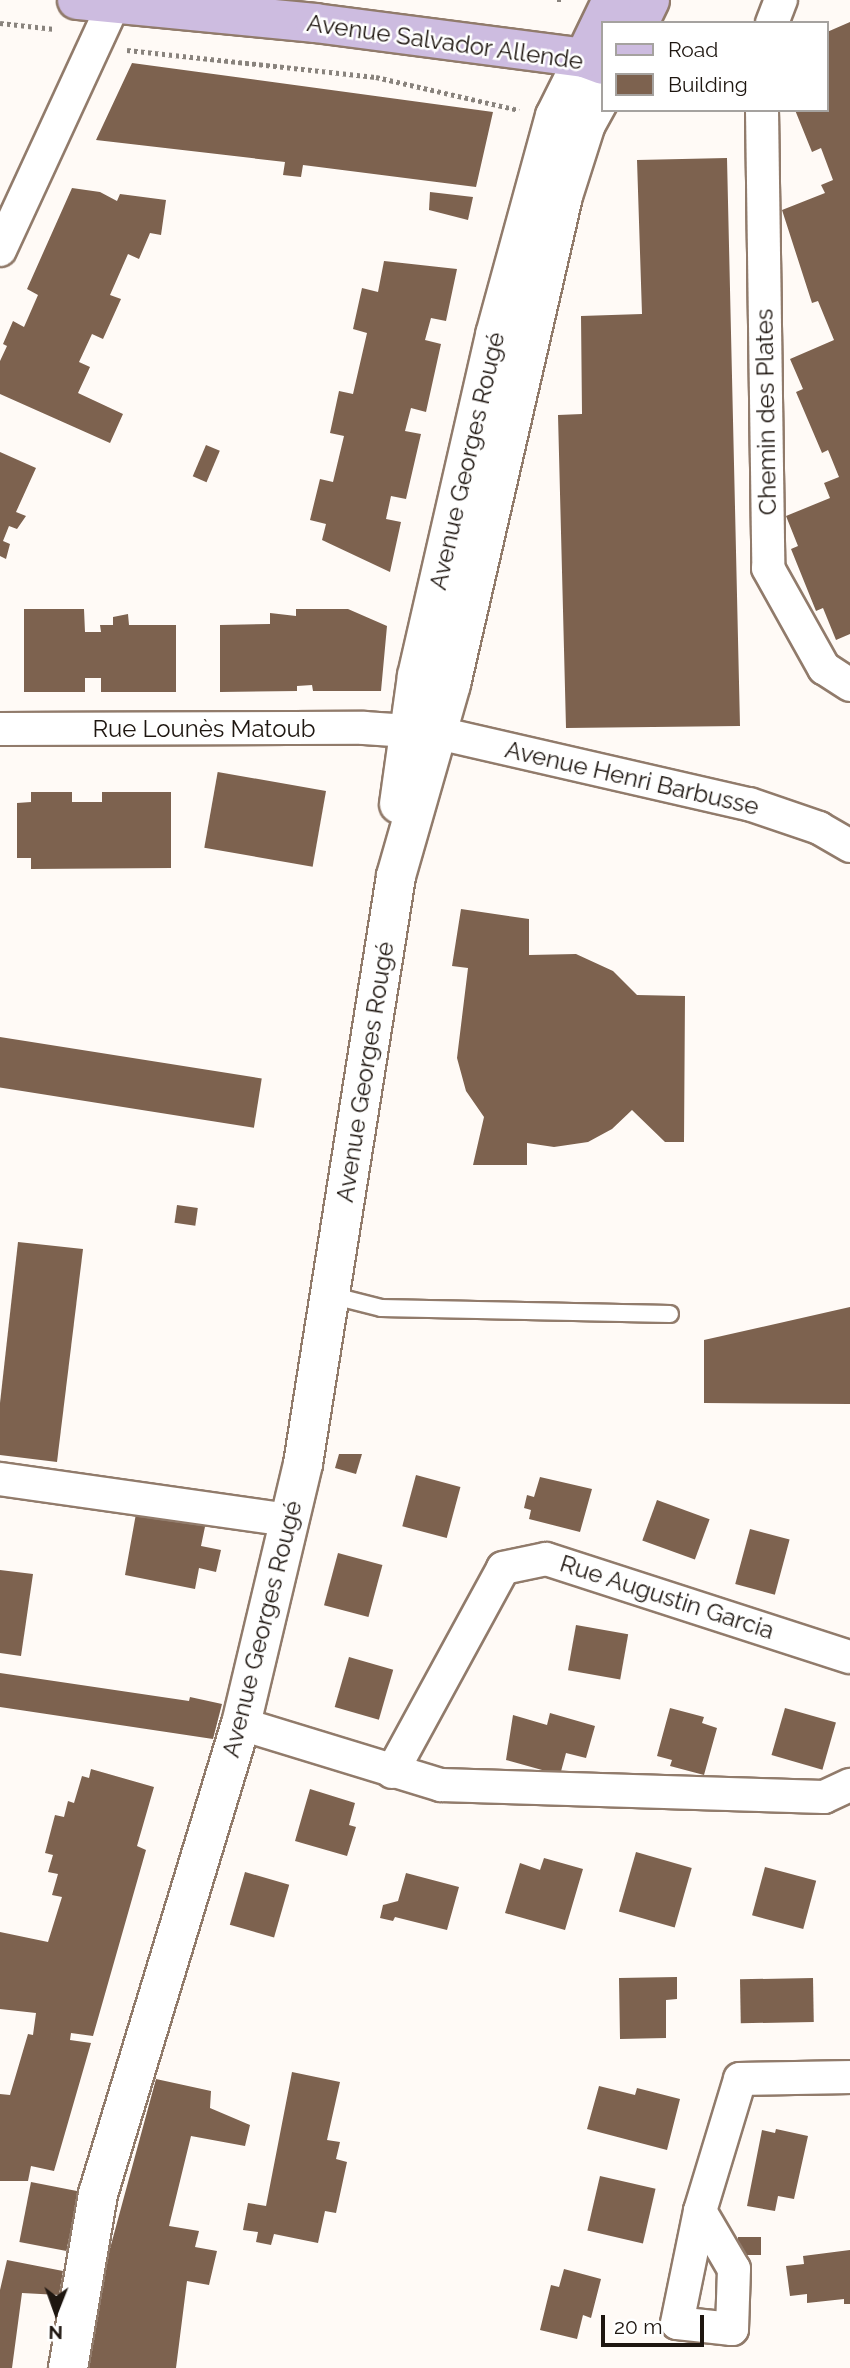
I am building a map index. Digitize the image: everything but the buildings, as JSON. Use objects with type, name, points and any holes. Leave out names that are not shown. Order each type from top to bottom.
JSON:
[{"type":"main road","points":[[606,21],[612,0]]},
{"type":"main road","points":[[640,21],[650,0]]},
{"type":"main road","name":"Avenue Salvador Allende","points":[[95,1],[594,62]]},
{"type":"main road","points":[[594,62],[602,34]]},
{"type":"street","points":[[773,21],[781,0]]},
{"type":"street","points":[[0,250],[92,44],[95,1]]},
{"type":"street","name":"Avenue Georges Rougé","points":[[68,2368],[98,2194],[241,1724],[289,1520],[330,1295],[396,876],[495,335],[555,116],[594,62]]},
{"type":"street","name":"Avenue Georges Rougé","points":[[424,731],[563,196],[586,124],[602,95]]},
{"type":"street","name":"Chemin des Plates","points":[[762,112],[768,568],[824,668],[850,685]]},
{"type":"street","name":"Rue Lounès Matoub","points":[[0,729],[424,731]]},
{"type":"street","name":"Avenue Henri Barbusse","points":[[424,731],[749,804],[819,828],[850,846]]},
{"type":"street","points":[[0,1479],[289,1520]]},
{"type":"street","name":"Rue Augustin Garcia","points":[[392,1772],[503,1568],[547,1559],[850,1657]]},
{"type":"street","points":[[241,1724],[442,1785],[824,1797],[850,1785]]},
{"type":"street","points":[[700,2211],[740,2079],[850,2077]]},
{"type":"lane","points":[[330,1295],[381,1308],[670,1314]]},
{"type":"path","points":[[0,23],[52,28],[92,44],[376,77],[527,111]]}]
